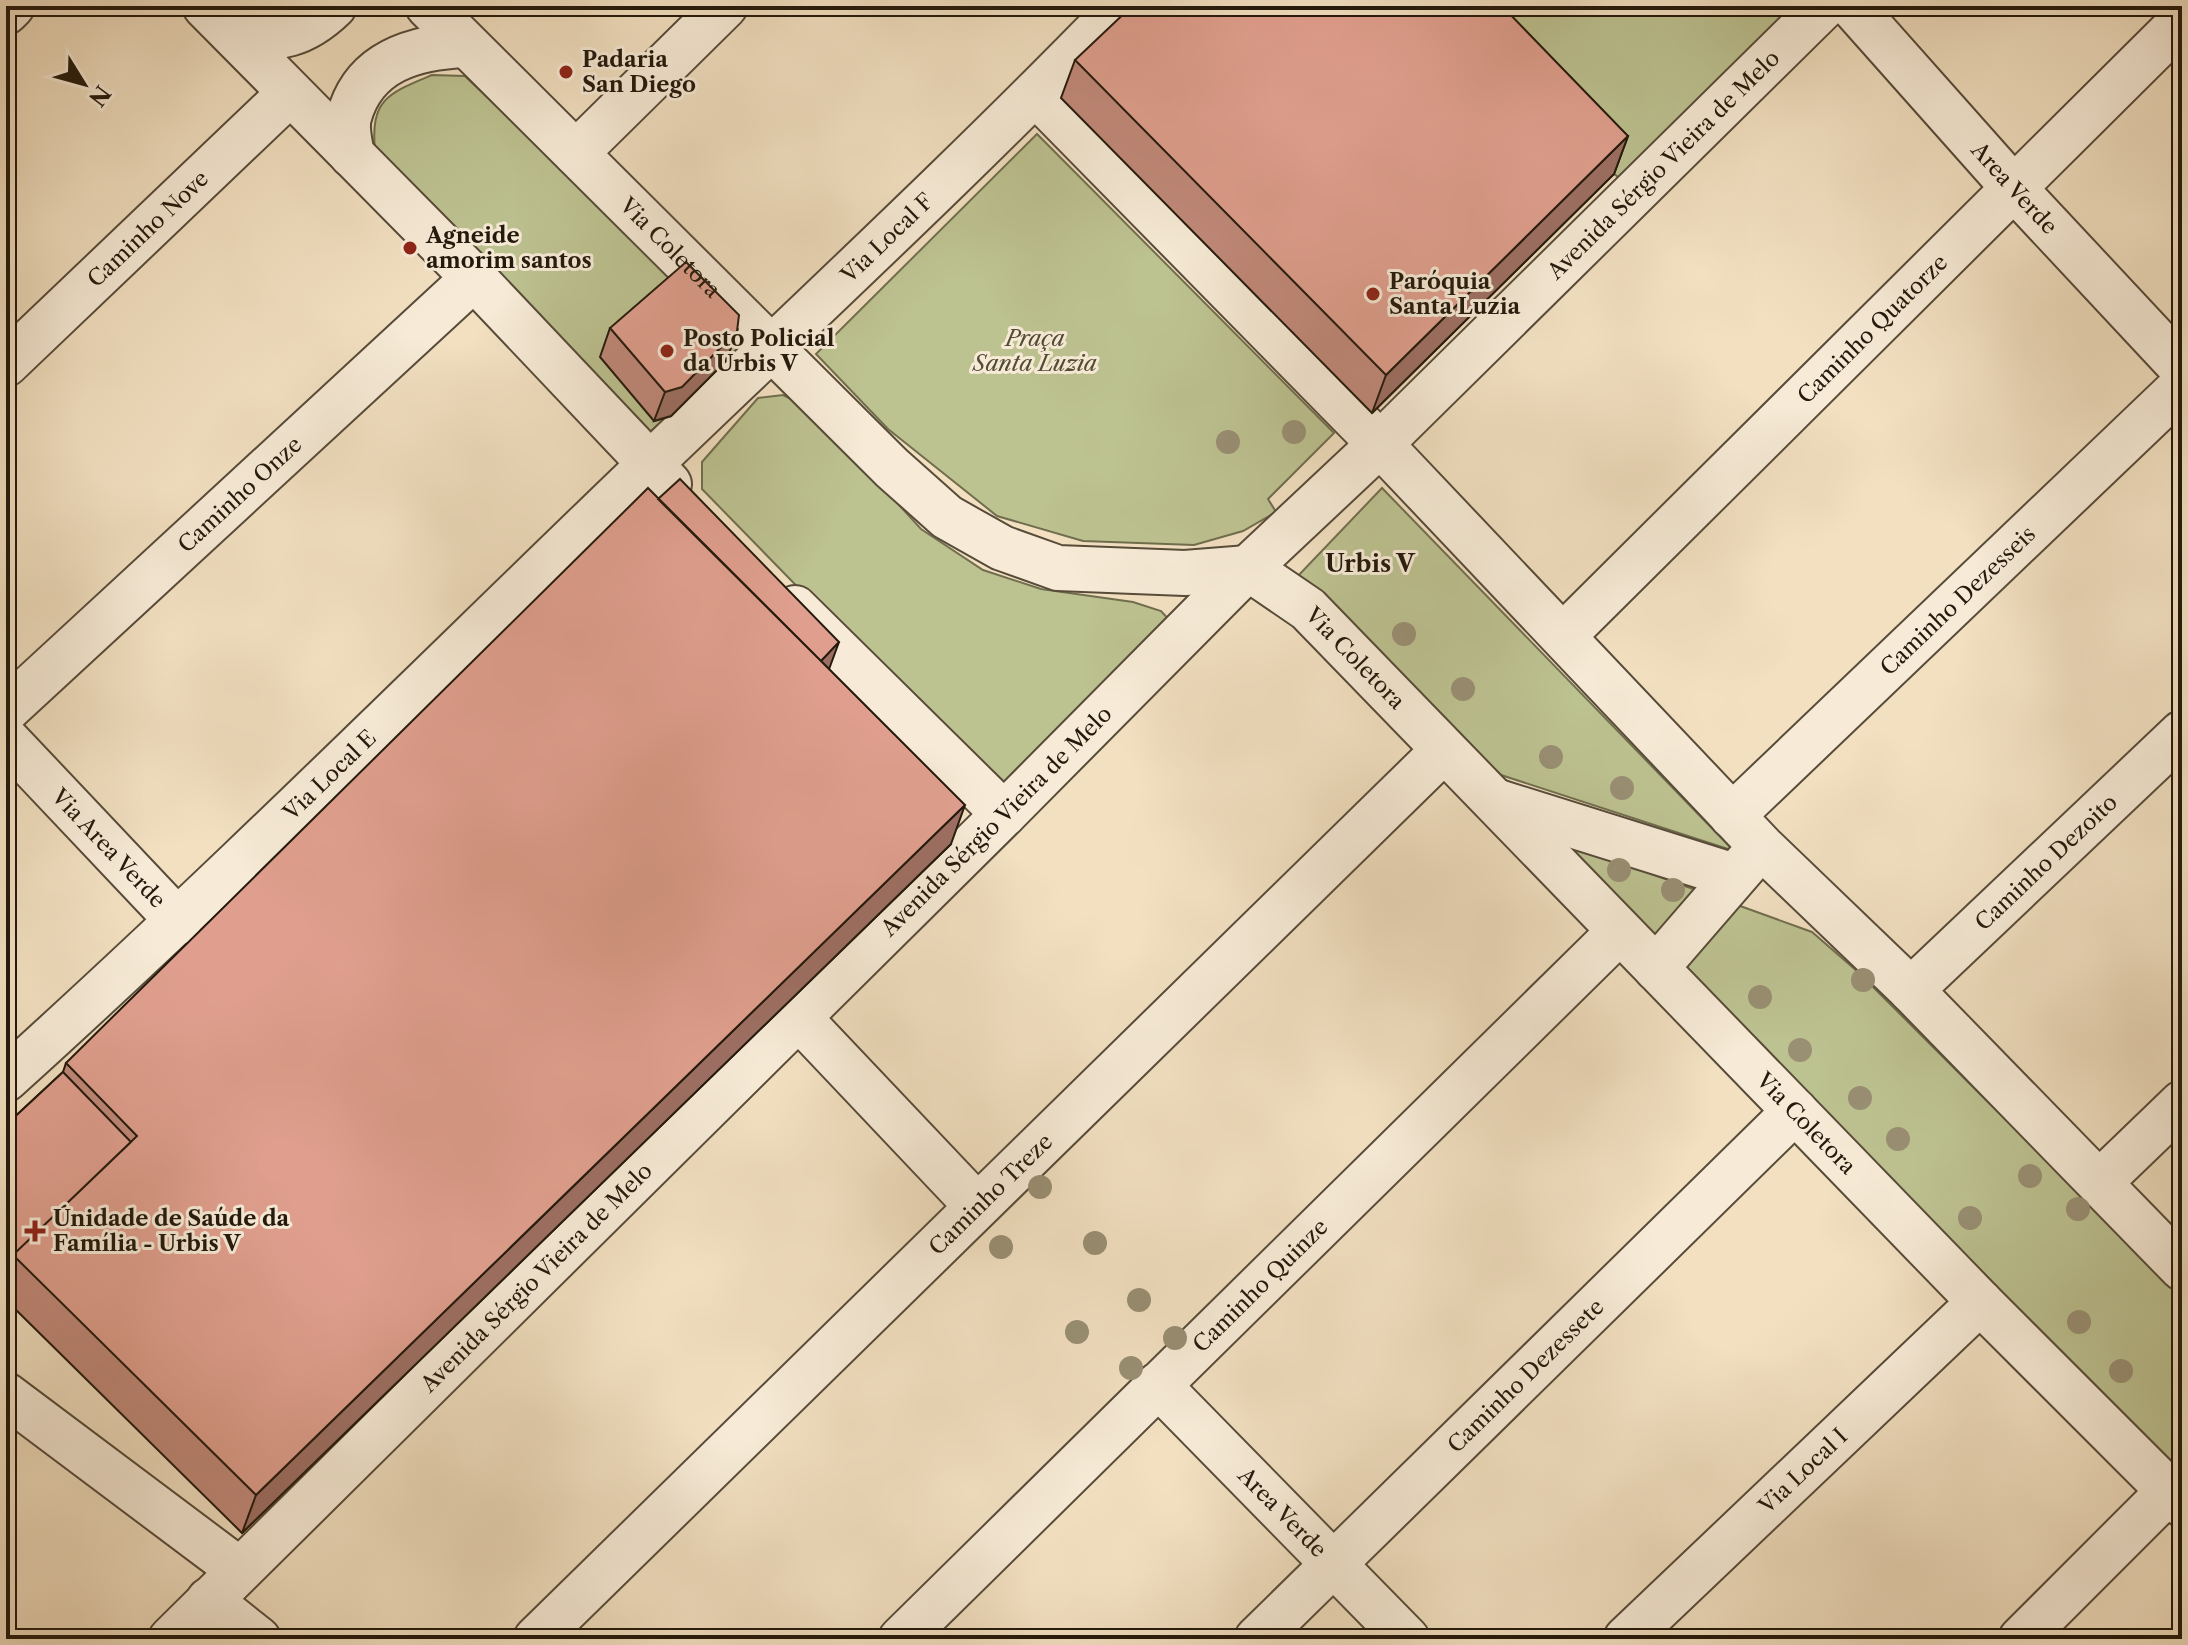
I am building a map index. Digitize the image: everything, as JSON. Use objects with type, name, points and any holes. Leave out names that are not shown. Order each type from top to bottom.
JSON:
[{"type":"street","points":[[6,12],[12,6]]},
{"type":"street","points":[[205,6],[474,278],[694,509]]},
{"type":"street","points":[[237,37],[267,39],[292,34],[315,24],[334,6]]},
{"type":"street","name":"Via Coletora","points":[[428,6],[892,468],[947,517],[1002,548],[1058,568],[1185,573],[1248,568],[1308,609],[1980,1302],[2175,1497]]},
{"type":"street","points":[[576,153],[725,6]]},
{"type":"street","name":"Via Local F","points":[[649,465],[774,349],[1036,94],[1121,6]]},
{"type":"street","name":"Avenida Sérgio Vieira de Melo","points":[[171,1639],[799,1018],[1248,568],[1380,444],[1824,6]]},
{"type":"street","name":"Area Verde","points":[[1852,6],[2012,186],[2182,368]]},
{"type":"street","name":"Caminho Quatorze","points":[[1563,636],[2012,186],[2182,21]]},
{"type":"street","points":[[352,155],[348,119],[361,90],[377,73],[399,56],[431,47],[466,45]]},
{"type":"street","name":"Caminho Nove","points":[[6,364],[290,93]]},
{"type":"street","points":[[1036,94],[1380,444],[1563,636],[1743,846],[1911,990],[2182,1268]]},
{"type":"street","name":"Caminho Onze","points":[[6,710],[474,278]]},
{"type":"street","name":"Caminho Dezesseis","points":[[1656,968],[1743,846],[2182,386]]},
{"type":"street","name":"Via Local E","points":[[6,1079],[179,922],[649,465]]},
{"type":"street","points":[[771,585],[1004,814]]},
{"type":"street","name":"Caminho Dezoito","points":[[1911,990],[2182,733]]},
{"type":"street","name":"Via Area Verde","points":[[6,739],[179,922]]},
{"type":"street","name":"Caminho Treze","points":[[536,1639],[1444,750]]},
{"type":"street","points":[[1491,800],[1743,846]]},
{"type":"street","name":"Caminho Quinze","points":[[901,1639],[1619,932]]},
{"type":"street","points":[[799,1018],[977,1206]]},
{"type":"street","points":[[2100,1182],[2182,1103]]},
{"type":"street","name":"Caminho Dezessete","points":[[1257,1639],[1795,1111]]},
{"type":"street","name":"Via Local I","points":[[1626,1639],[1980,1302]]},
{"type":"street","name":"Area Verde","points":[[1158,1385],[1407,1639]]},
{"type":"street","points":[[6,1395],[223,1585],[258,1639]]},
{"type":"street","points":[[2021,1639],[2175,1497]]},
{"type":"green space","points":[[1451,6],[1814,6],[1629,185],[1614,174]]},
{"type":"green space","points":[[432,75],[465,76],[726,324],[738,348],[736,367],[650,437],[375,150],[376,119],[386,100],[404,87]]},
{"type":"green space","name":"Praça Santa Luzia","points":[[1037,134],[1334,433],[1268,499],[1276,512],[1243,531],[1194,545],[1083,541],[997,516],[888,429],[816,354]]},
{"type":"green space","points":[[783,395],[811,409],[921,529],[983,570],[1041,589],[1133,602],[1161,611],[1175,626],[1021,787],[988,782],[702,489],[702,462],[758,398]]},
{"type":"green space","points":[[1382,488],[1734,851],[1501,775],[1296,578]]},
{"type":"green space","points":[[1552,838],[1812,932],[1858,972],[2182,1296],[2182,1478]]},
{"type":"building","name":"Paróquia Santa Luzia","points":[[1132,6],[1502,6],[1628,136],[1386,375],[1075,60]]},
{"type":"building","name":"Posto Policial da Urbis V","points":[[686,262],[739,315],[737,331],[682,387],[665,392],[610,328]]},
{"type":"building","points":[[680,479],[839,642],[821,661],[658,499]]},
{"type":"building","points":[[648,488],[965,805],[256,1495],[13,1255],[137,1136],[66,1063]]},
{"type":"building","name":"Únidade de Saúde da Família - Urbis V","points":[[63,1072],[131,1142],[13,1255],[10,1264],[6,1260],[6,1125]]},
{"type":"place","name":"Padaria San Diego","points":[[566,72]]},
{"type":"place","name":"Agneide amorim santos","points":[[410,248]]},
{"type":"place","name":"Paróquia Santa Luzia","points":[[1373,294]]},
{"type":"place","name":"Posto Policial da Urbis V","points":[[667,351]]},
{"type":"place","name":"Únidade de Saúde da Família - Urbis V","points":[[35,1231]]},
{"type":"district","name":"Urbis V","points":[[1370,564]]}]
